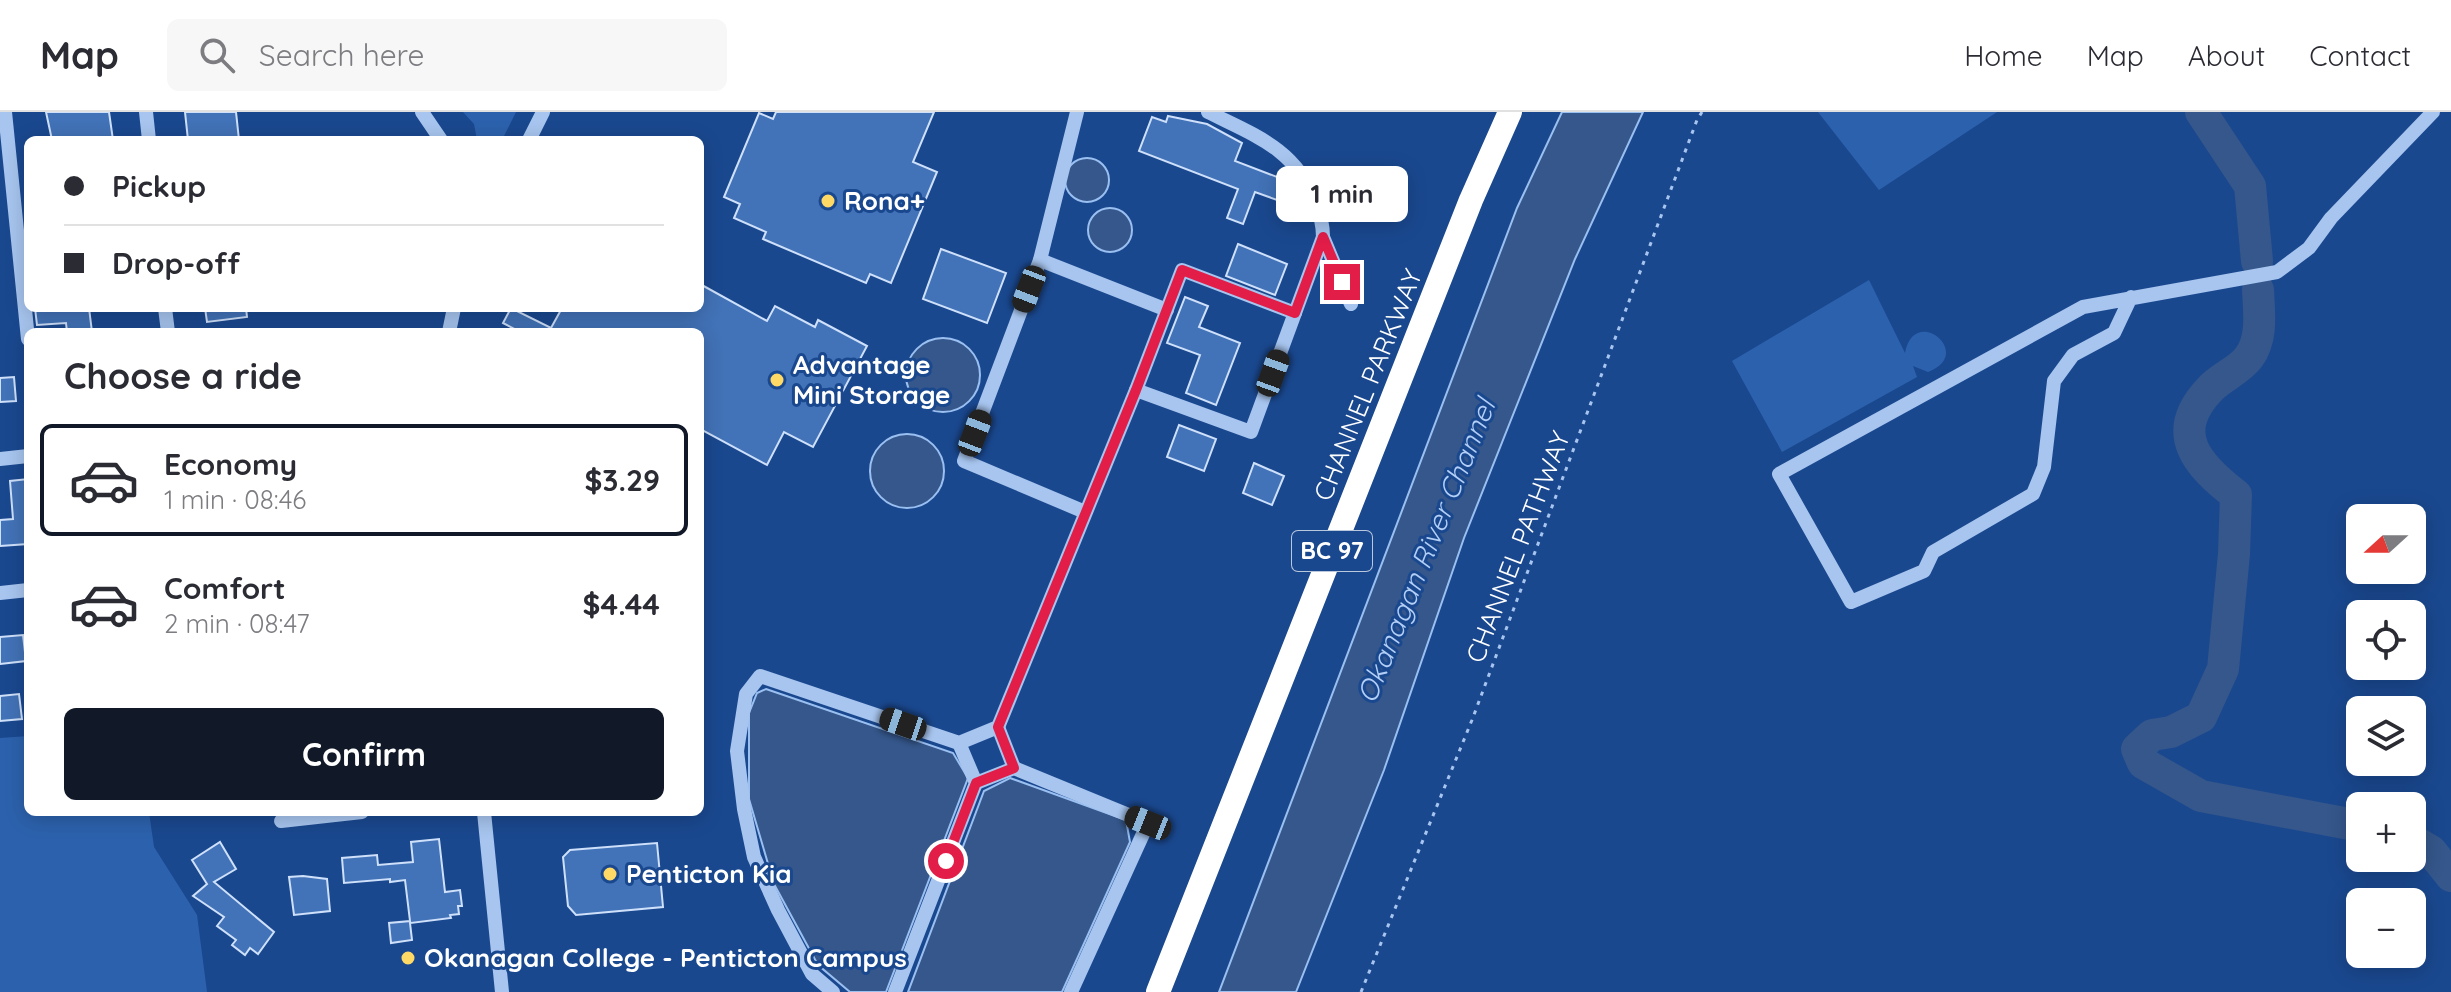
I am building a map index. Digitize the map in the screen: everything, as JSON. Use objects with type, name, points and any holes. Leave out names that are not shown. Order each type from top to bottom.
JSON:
[{"type":"highway","name":"CHANNEL PARKWAY","points":[[1158,992],[1471,200],[1510,112]]},
{"type":"street","points":[[5,112],[24,300]]},
{"type":"street","points":[[146,112],[149,136]]},
{"type":"street","points":[[422,112],[438,136]]},
{"type":"street","points":[[531,136],[543,112]]},
{"type":"street","points":[[1077,112],[1040,260],[964,461],[1085,512]]},
{"type":"street","points":[[1208,112],[1264,139],[1285,155],[1307,179],[1317,206],[1323,237],[1351,304]]},
{"type":"street","points":[[2131,297],[2114,333],[2073,355],[2054,381],[2044,467],[2033,494],[1933,552],[1924,571],[1851,602],[1779,474],[2083,307],[2131,297],[2277,272],[2309,248],[2331,218],[2433,112]]},
{"type":"street","points":[[1136,390],[1251,432],[1323,237]]},
{"type":"street","points":[[1040,260],[1167,310]]},
{"type":"street","points":[[1014,768],[998,727],[1182,270],[1295,313]]},
{"type":"street","points":[[0,459],[24,456]]},
{"type":"street","points":[[0,593],[24,590]]},
{"type":"street","points":[[833,992],[812,974],[754,857],[737,751],[746,694],[760,676],[959,743],[998,727]]},
{"type":"street","points":[[895,992],[976,783],[959,743]]},
{"type":"street","points":[[976,783],[1014,768],[1148,823],[1071,992]]},
{"type":"street","points":[[281,821],[326,816]]},
{"type":"street","points":[[484,816],[502,992]]},
{"type":"path","name":"CHANNEL PATHWAY","points":[[1361,992],[1472,720],[1702,112]]},
{"type":"shaded area","points":[[463,112],[516,112],[504,136],[476,136],[474,124]]},
{"type":"shaded area","points":[[1818,112],[1997,112],[1879,190]]},
{"type":"shaded area","points":[[1869,280],[1905,353],[1911,339],[1919,332],[1929,332],[1944,345],[1946,354],[1941,364],[1928,372],[1913,366],[1917,377],[1782,452],[1732,361]]},
{"type":"shaded area","points":[[24,736],[24,816],[150,816],[154,847],[197,915],[207,992],[0,992],[0,738]]},
{"type":"water","name":"Okanagan River Channel","points":[[1562,112],[1643,112],[1575,259],[1464,538],[1384,770],[1296,992],[1219,992],[1517,208]]},
{"type":"water","points":[[1087,158],[1102,165],[1109,180],[1102,195],[1087,202],[1072,195],[1065,180],[1072,165]]},
{"type":"water","points":[[1110,208],[1126,214],[1132,230],[1126,246],[1110,252],[1094,246],[1088,230],[1094,214]]},
{"type":"water","points":[[943,338],[957,341],[969,349],[977,361],[980,375],[977,389],[969,401],[957,409],[943,412],[929,409],[917,401],[909,389],[906,375],[909,361],[917,349],[929,341]]},
{"type":"water","points":[[907,434],[921,437],[933,445],[941,457],[944,471],[941,485],[933,497],[921,505],[907,508],[893,505],[881,497],[873,485],[870,471],[873,457],[881,445],[893,437]]},
{"type":"water","points":[[766,689],[953,753],[968,778],[886,992],[850,992],[818,965],[774,884],[749,799],[749,713],[757,693]]},
{"type":"water","points":[[1010,778],[1126,820],[1130,842],[1062,992],[908,992],[984,791]]},
{"type":"building","points":[[46,112],[109,112],[112,136],[51,136]]},
{"type":"building","points":[[185,112],[236,112],[239,136],[188,136]]},
{"type":"building","name":"Rona+","points":[[776,112],[934,112],[913,162],[937,172],[891,283],[870,274],[866,283],[763,239],[766,232],[734,218],[740,204],[724,197],[759,113],[773,119]]},
{"type":"building","points":[[1168,116],[1207,124],[1242,143],[1235,161],[1285,180],[1277,200],[1255,192],[1243,224],[1227,218],[1238,189],[1139,151],[1152,117],[1166,122]]},
{"type":"building","points":[[1238,244],[1287,264],[1275,295],[1226,276]]},
{"type":"building","points":[[941,249],[1006,273],[987,323],[923,299]]},
{"type":"building","name":"Advantage Mini Storage","points":[[704,286],[767,321],[775,306],[815,327],[818,320],[867,346],[813,447],[784,432],[767,465],[704,431],[704,328],[551,328],[560,312],[704,312]]},
{"type":"building","points":[[1185,297],[1208,306],[1199,327],[1240,343],[1216,405],[1186,393],[1200,355],[1167,343]]},
{"type":"building","points":[[35,312],[90,312],[92,328],[67,328],[66,323],[37,325]]},
{"type":"building","points":[[206,312],[246,312],[247,317],[207,322]]},
{"type":"building","name":"Advantage Mini Storage","points":[[509,312],[519,312],[551,328],[512,328],[503,323]]},
{"type":"building","points":[[14,377],[16,401],[0,402],[0,378]]},
{"type":"building","points":[[1179,425],[1216,439],[1204,471],[1167,457]]},
{"type":"building","points":[[1254,463],[1284,476],[1272,505],[1243,493]]},
{"type":"building","points":[[24,479],[24,544],[0,546],[0,520],[13,519],[10,481]]},
{"type":"building","points":[[23,635],[24,661],[0,664],[0,637]]},
{"type":"building","points":[[19,694],[22,719],[0,721],[0,696]]},
{"type":"building","points":[[439,839],[445,892],[460,890],[462,906],[458,906],[459,914],[450,915],[451,918],[410,923],[412,940],[391,943],[389,923],[410,921],[405,880],[344,883],[342,858],[377,855],[378,865],[413,862],[411,842]]},
{"type":"building","points":[[220,842],[236,869],[214,882],[274,932],[258,954],[250,948],[245,955],[232,945],[236,940],[217,926],[224,917],[193,896],[207,884],[192,860]]},
{"type":"building","points":[[657,843],[663,907],[576,915],[568,906],[563,857],[570,850]]},
{"type":"building","points":[[289,877],[327,879],[330,911],[294,915]]},
{"type":"waterway","points":[[2201,112],[2250,186],[2257,261]]},
{"type":"waterway","points":[[2258,290],[2259,325],[2253,350],[2245,362],[2214,385],[2197,405],[2189,434],[2200,460],[2236,495],[2234,554],[2223,669],[2201,717],[2171,732],[2152,735],[2137,749],[2143,763],[2201,796],[2346,823]]},
{"type":"waterway","points":[[2426,848],[2451,876]]},
{"type":"place","name":"Rona+","points":[[828,201]]},
{"type":"place","name":"Advantage Mini Storage","points":[[777,380]]},
{"type":"place","name":"Penticton Kia","points":[[610,874]]},
{"type":"place","name":"Okanagan College - Penticton Campus","points":[[408,958]]},
{"type":"route","points":[[946,861],[976,783],[1014,768],[998,727],[1182,270],[1295,313],[1323,237],[1342,282]]}]
